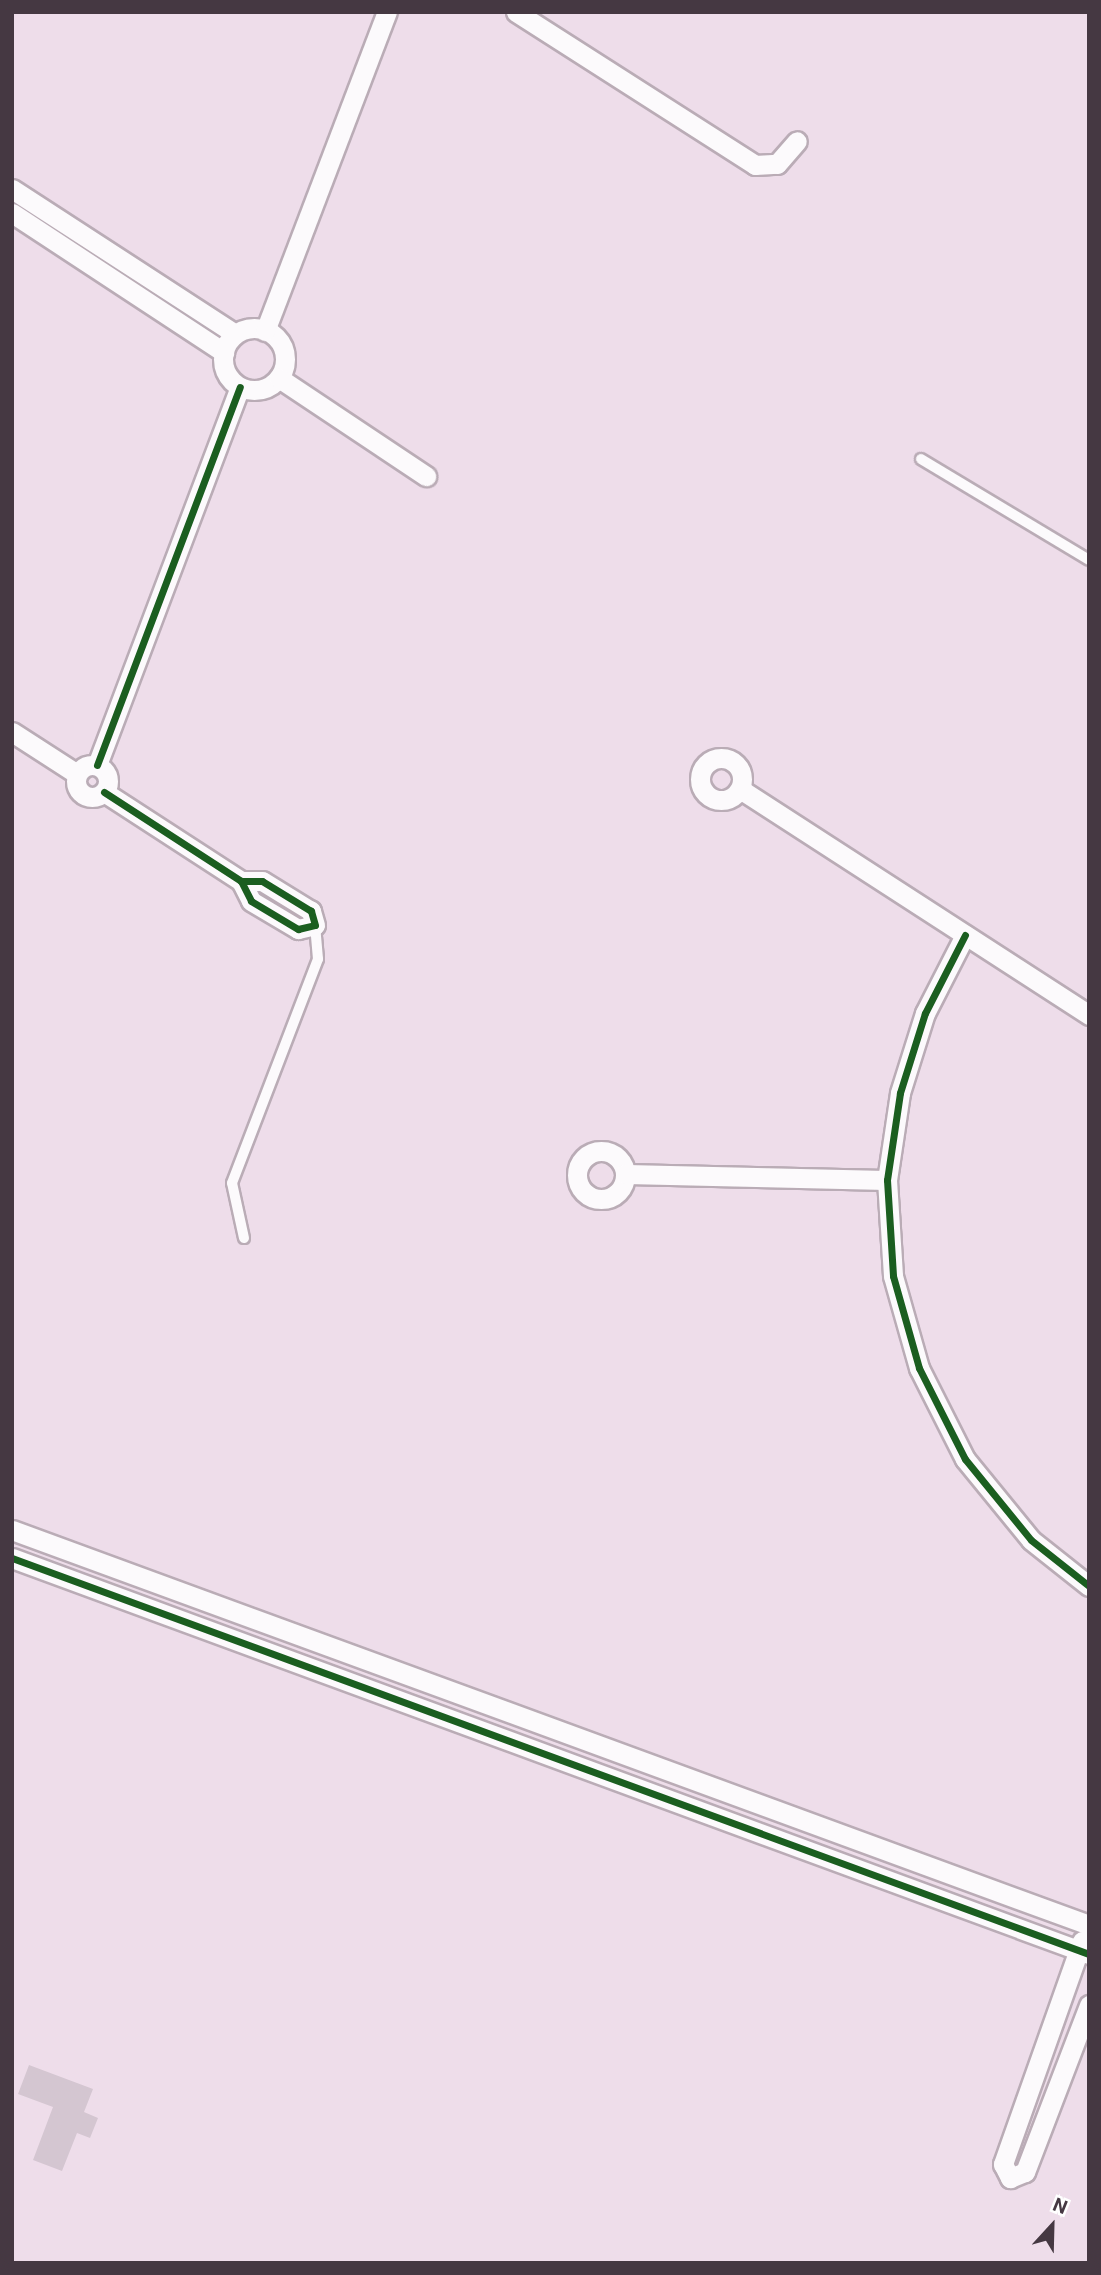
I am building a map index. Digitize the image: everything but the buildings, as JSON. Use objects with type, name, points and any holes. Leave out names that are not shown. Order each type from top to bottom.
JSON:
[{"type":"street","points":[[265,331],[387,12]]},
{"type":"street","points":[[516,12],[754,165],[777,164],[797,141]]},
{"type":"street","points":[[12,189],[235,334],[265,331]]},
{"type":"street","points":[[12,213],[224,352]]},
{"type":"street","points":[[235,334],[224,352],[226,372],[240,387],[261,389],[279,378],[284,351],[265,331]]},
{"type":"street","points":[[279,378],[426,475]]},
{"type":"street","points":[[77,774],[97,765],[240,387]]},
{"type":"street","points":[[12,732],[77,774],[83,795],[104,792],[241,881],[246,897],[292,927],[315,925]]},
{"type":"street","points":[[97,765],[108,777],[104,792]]},
{"type":"street","points":[[740,789],[1089,1015]]},
{"type":"street","points":[[965,935],[915,1039],[887,1180],[900,1307],[947,1429],[1007,1515],[1089,1586]]},
{"type":"street","points":[[625,1174],[887,1180]]},
{"type":"street","points":[[12,1530],[1088,1924],[1084,1952],[1003,2164],[1010,2178],[1025,2172],[1089,2005]]},
{"type":"street","points":[[12,1558],[1084,1952]]},
{"type":"lane","points":[[921,459],[1089,560]]},
{"type":"lane","points":[[244,1238],[232,1183],[318,959],[315,925]]},
{"type":"cycle path","points":[[97,765],[240,387]]},
{"type":"cycle path","points":[[104,792],[241,881],[251,901],[298,929],[315,925],[311,911],[262,881],[241,881]]},
{"type":"cycle path","points":[[965,935],[925,1013],[900,1093],[887,1180],[893,1276],[919,1368],[965,1459],[1031,1540],[1089,1586]]},
{"type":"cycle path","points":[[12,1558],[1089,1954]]}]
